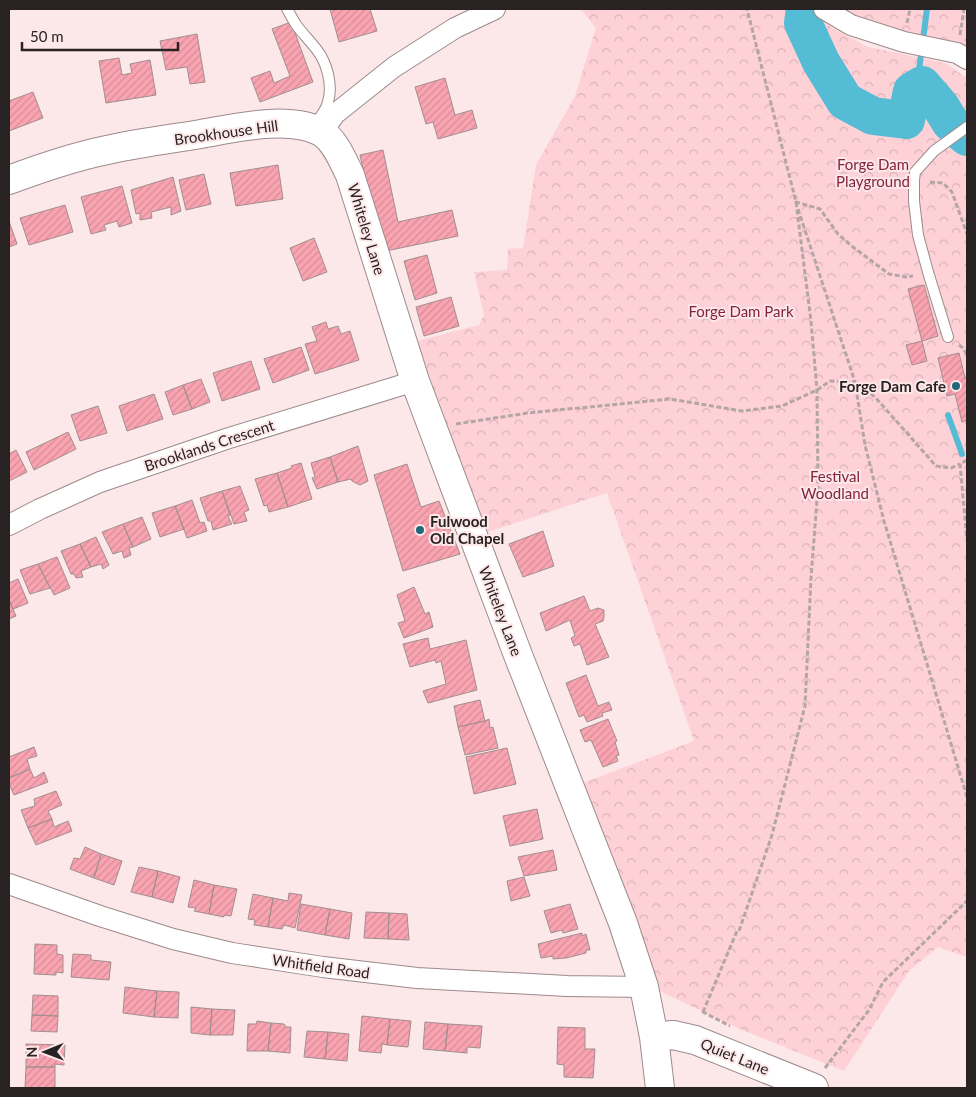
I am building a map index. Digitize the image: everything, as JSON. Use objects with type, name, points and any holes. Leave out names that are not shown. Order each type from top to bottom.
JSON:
[{"type":"street","points":[[316,131],[394,67],[455,28],[495,9]]},
{"type":"street","points":[[824,9],[851,25],[904,42],[962,56]]},
{"type":"street","name":"Brookhouse Hill","points":[[9,180],[62,161],[107,150],[250,126],[301,125],[316,131]]},
{"type":"street","name":"Whiteley Lane","points":[[316,131],[337,148],[350,175],[415,380],[518,655],[623,923],[644,988],[654,1037],[660,1088]]},
{"type":"street","name":"Brooklands Crescent","points":[[9,525],[40,508],[110,479],[226,439],[415,380]]},
{"type":"street","name":"Whitfield Road","points":[[9,884],[173,939],[232,953],[323,967],[417,978],[644,988]]},
{"type":"street","name":"Quiet Lane","points":[[654,1037],[673,1036],[695,1040],[812,1087]]},
{"type":"lane","points":[[287,9],[296,25],[318,51],[325,65],[329,80],[328,102],[316,131]]},
{"type":"lane","points":[[948,337],[918,235],[914,201],[914,180],[915,172],[934,151],[967,127]]},
{"type":"path","points":[[747,9],[796,202],[856,382],[865,445],[884,521],[967,797]]},
{"type":"path","points":[[962,56],[964,9]]},
{"type":"path","points":[[914,180],[944,184],[952,192],[967,234]]},
{"type":"path","points":[[796,202],[820,209],[838,234],[889,274],[906,277],[918,276],[928,272]]},
{"type":"path","points":[[703,1012],[738,931],[772,835],[805,706],[811,578],[818,487],[817,390],[811,321],[796,202]]},
{"type":"path","points":[[433,428],[528,413],[670,399],[742,411],[782,406],[817,390],[830,381],[856,382],[876,397],[936,466],[951,468],[967,460]]},
{"type":"path","points":[[960,464],[967,540]]},
{"type":"path","points":[[812,1087],[869,1010],[883,982],[967,900]]},
{"type":"green space","name":"Forge Dam Park","points":[[581,9],[810,9],[832,28],[868,47],[945,63],[967,78],[967,957],[938,947],[909,971],[844,1071],[742,1030],[655,989],[580,784],[694,741],[607,493],[488,532],[450,436],[417,341],[479,325],[484,315],[474,272],[507,270],[508,249],[523,248],[536,165],[575,96],[596,28]]},
{"type":"green space","points":[[843,9],[967,9],[967,49],[870,28]]},
{"type":"building","points":[[330,9],[370,9],[377,31],[339,42]]},
{"type":"building","points":[[291,22],[313,82],[260,102],[251,78],[270,71],[274,83],[290,76],[272,29]]},
{"type":"building","points":[[197,34],[205,82],[190,84],[187,67],[166,70],[160,41]]},
{"type":"building","points":[[119,58],[122,75],[132,73],[130,64],[150,60],[156,95],[106,103],[99,61]]},
{"type":"building","points":[[445,78],[455,115],[472,110],[477,128],[438,139],[433,122],[426,124],[415,87]]},
{"type":"building","points":[[33,92],[43,118],[9,131],[9,101]]},
{"type":"building","points":[[383,150],[398,222],[452,210],[458,236],[381,252],[360,155]]},
{"type":"building","points":[[278,165],[283,199],[236,206],[230,173]]},
{"type":"building","points":[[204,174],[211,204],[186,210],[179,180]]},
{"type":"building","points":[[173,177],[181,211],[171,215],[171,207],[151,212],[152,218],[140,220],[140,213],[136,214],[131,190]]},
{"type":"building","points":[[122,186],[132,223],[119,227],[117,221],[104,225],[106,230],[91,234],[81,197]]},
{"type":"building","points":[[65,205],[73,232],[29,245],[20,218]]},
{"type":"building","points":[[9,221],[17,244],[9,247]]},
{"type":"building","points":[[314,238],[327,272],[303,281],[290,248]]},
{"type":"building","points":[[427,255],[437,293],[415,300],[404,261]]},
{"type":"building","points":[[924,285],[938,336],[922,341],[908,289]]},
{"type":"building","points":[[451,297],[459,326],[424,336],[416,307]]},
{"type":"building","points":[[326,322],[328,329],[338,326],[341,334],[350,331],[359,360],[315,374],[305,344],[317,341],[312,327]]},
{"type":"building","points":[[922,341],[927,361],[912,365],[906,345]]},
{"type":"building","points":[[301,347],[309,370],[273,383],[264,359]]},
{"type":"building","name":"Forge Dam Cafe","points":[[959,353],[965,378],[967,378],[967,420],[962,422],[955,394],[947,396],[938,358]]},
{"type":"building","points":[[251,361],[260,389],[222,401],[213,373]]},
{"type":"building","points":[[201,379],[210,402],[192,409],[183,385]]},
{"type":"building","points":[[183,385],[192,409],[173,415],[165,392]]},
{"type":"building","points":[[154,394],[163,419],[127,431],[119,406]]},
{"type":"building","points":[[98,406],[107,433],[80,441],[71,415]]},
{"type":"building","points":[[68,432],[76,449],[34,470],[26,452]]},
{"type":"building","points":[[358,446],[368,481],[360,485],[351,479],[338,482],[330,457]]},
{"type":"building","points":[[16,450],[27,472],[9,481],[9,454]]},
{"type":"building","points":[[330,457],[338,482],[317,489],[312,478],[315,477],[311,463]]},
{"type":"building","points":[[301,463],[312,499],[288,507],[277,473]]},
{"type":"building","name":"Fulwood Old Chapel","points":[[407,464],[421,507],[439,501],[460,554],[403,571],[374,475]]},
{"type":"building","points":[[277,473],[288,507],[269,512],[267,505],[264,506],[255,479]]},
{"type":"building","points":[[240,486],[249,510],[244,512],[247,521],[234,524],[222,491]]},
{"type":"building","points":[[222,491],[230,515],[228,516],[232,524],[213,530],[211,521],[208,521],[200,498]]},
{"type":"building","points":[[192,500],[200,523],[204,522],[207,531],[187,538],[175,506]]},
{"type":"building","points":[[175,506],[184,529],[160,537],[152,513]]},
{"type":"building","points":[[142,517],[151,539],[133,547],[123,524]]},
{"type":"building","points":[[123,524],[133,547],[129,548],[131,555],[124,558],[122,551],[113,554],[102,532]]},
{"type":"building","points":[[543,531],[554,566],[523,577],[509,544]]},
{"type":"building","points":[[96,537],[109,565],[103,569],[101,564],[91,567],[80,544]]},
{"type":"building","points":[[80,544],[91,567],[81,571],[83,577],[76,578],[74,574],[71,574],[61,551]]},
{"type":"building","points":[[57,557],[70,588],[54,595],[38,564]]},
{"type":"building","points":[[38,564],[50,588],[30,594],[20,570]]},
{"type":"building","points":[[18,579],[28,603],[13,609],[9,600],[9,583]]},
{"type":"building","points":[[414,587],[425,614],[429,612],[433,627],[404,638],[398,623],[405,621],[397,595]]},
{"type":"building","points":[[584,596],[590,611],[598,608],[604,610],[603,621],[595,624],[609,657],[587,665],[580,644],[574,646],[571,638],[575,636],[570,620],[546,631],[540,613]]},
{"type":"building","points":[[9,600],[16,616],[9,619]]},
{"type":"building","points":[[428,638],[430,649],[466,640],[477,690],[428,703],[423,691],[446,684],[441,661],[436,663],[435,660],[410,667],[403,644]]},
{"type":"building","points":[[586,675],[598,706],[609,702],[612,710],[602,713],[603,716],[587,722],[584,715],[579,717],[566,683]]},
{"type":"building","points":[[480,700],[485,721],[458,727],[454,706]]},
{"type":"building","points":[[489,719],[490,728],[493,727],[498,748],[465,755],[458,727]]},
{"type":"building","points":[[608,719],[617,741],[615,742],[619,755],[616,756],[618,761],[603,767],[591,740],[585,742],[580,730]]},
{"type":"building","points":[[34,747],[37,756],[27,759],[30,769],[9,778],[9,757]]},
{"type":"building","points":[[507,748],[516,784],[474,794],[466,757]]},
{"type":"building","points":[[30,769],[34,778],[44,772],[48,782],[14,795],[9,784],[9,778]]},
{"type":"building","points":[[56,791],[62,805],[48,811],[52,819],[28,828],[21,810],[35,806],[34,799]]},
{"type":"building","points":[[537,809],[543,839],[510,846],[503,816]]},
{"type":"building","points":[[52,819],[54,827],[68,821],[72,831],[36,845],[28,828]]},
{"type":"building","points":[[85,847],[101,854],[94,878],[70,869],[74,858],[80,859]]},
{"type":"building","points":[[553,850],[557,870],[524,876],[518,857]]},
{"type":"building","points":[[101,854],[122,861],[114,885],[94,878]]},
{"type":"building","points":[[139,867],[158,871],[152,897],[131,892]]},
{"type":"building","points":[[158,871],[180,877],[173,903],[152,897]]},
{"type":"building","points":[[524,877],[530,896],[511,901],[507,881]]},
{"type":"building","points":[[194,880],[214,885],[209,914],[194,911],[196,908],[188,907]]},
{"type":"building","points":[[214,885],[237,889],[231,916],[224,915],[224,917],[209,914]]},
{"type":"building","points":[[289,893],[302,895],[295,928],[284,925],[282,929],[268,927],[273,898],[288,901]]},
{"type":"building","points":[[253,894],[273,898],[268,927],[254,925],[255,920],[248,919]]},
{"type":"building","points":[[301,904],[330,909],[325,935],[297,930]]},
{"type":"building","points":[[570,904],[578,929],[563,933],[562,930],[551,933],[544,911]]},
{"type":"building","points":[[330,909],[352,913],[349,939],[325,935]]},
{"type":"building","points":[[366,912],[389,913],[388,939],[364,938]]},
{"type":"building","points":[[389,913],[407,914],[409,940],[388,939]]},
{"type":"building","points":[[582,933],[582,936],[586,934],[590,950],[586,950],[586,953],[566,958],[553,959],[553,956],[541,958],[538,944]]},
{"type":"building","points":[[35,944],[57,945],[57,954],[63,955],[63,973],[56,972],[56,975],[34,974]]},
{"type":"building","points":[[73,954],[91,955],[91,960],[111,962],[109,980],[71,977]]},
{"type":"building","points":[[125,987],[157,991],[154,1017],[123,1013]]},
{"type":"building","points":[[157,991],[179,992],[178,1018],[154,1017]]},
{"type":"building","points":[[33,995],[58,996],[58,1016],[32,1015]]},
{"type":"building","points":[[191,1007],[212,1009],[210,1035],[191,1033]]},
{"type":"building","points":[[212,1009],[235,1010],[233,1035],[210,1035]]},
{"type":"building","points":[[32,1015],[58,1016],[57,1032],[31,1031]]},
{"type":"building","points":[[362,1016],[390,1019],[387,1045],[382,1044],[381,1053],[359,1051]]},
{"type":"building","points":[[390,1019],[411,1021],[408,1047],[387,1045]]},
{"type":"building","points":[[257,1021],[271,1023],[268,1051],[247,1051],[248,1024],[256,1024]]},
{"type":"building","points":[[425,1022],[448,1024],[445,1051],[423,1049]]},
{"type":"building","points":[[271,1023],[284,1024],[286,1027],[291,1027],[290,1053],[268,1051]]},
{"type":"building","points":[[448,1024],[482,1026],[480,1048],[467,1047],[467,1053],[445,1051]]},
{"type":"building","points":[[558,1027],[585,1028],[585,1049],[595,1049],[593,1078],[564,1077],[564,1065],[557,1064]]},
{"type":"building","points":[[307,1031],[328,1032],[325,1059],[304,1057]]},
{"type":"building","points":[[328,1032],[349,1034],[347,1061],[325,1059]]},
{"type":"building","points":[[26,1044],[65,1045],[64,1065],[55,1064],[55,1067],[26,1067]]},
{"type":"building","points":[[26,1067],[55,1067],[55,1088],[25,1088]]},
{"type":"waterway","points":[[805,9],[803,23],[821,62],[845,101],[873,116],[906,120],[912,91],[922,85],[941,107],[950,122],[967,137]]},
{"type":"waterway","points":[[922,85],[919,70],[927,9]]},
{"type":"waterway","points":[[904,132],[906,120]]},
{"type":"waterway","points":[[948,415],[962,454]]},
{"type":"place","name":"Forge Dam Cafe","points":[[956,386]]},
{"type":"place","name":"Fulwood Old Chapel","points":[[420,530]]},
{"type":"park label","name":"Forge Dam Playground","points":[[873,172]]},
{"type":"park label","name":"Festival Woodland","points":[[835,484]]}]
